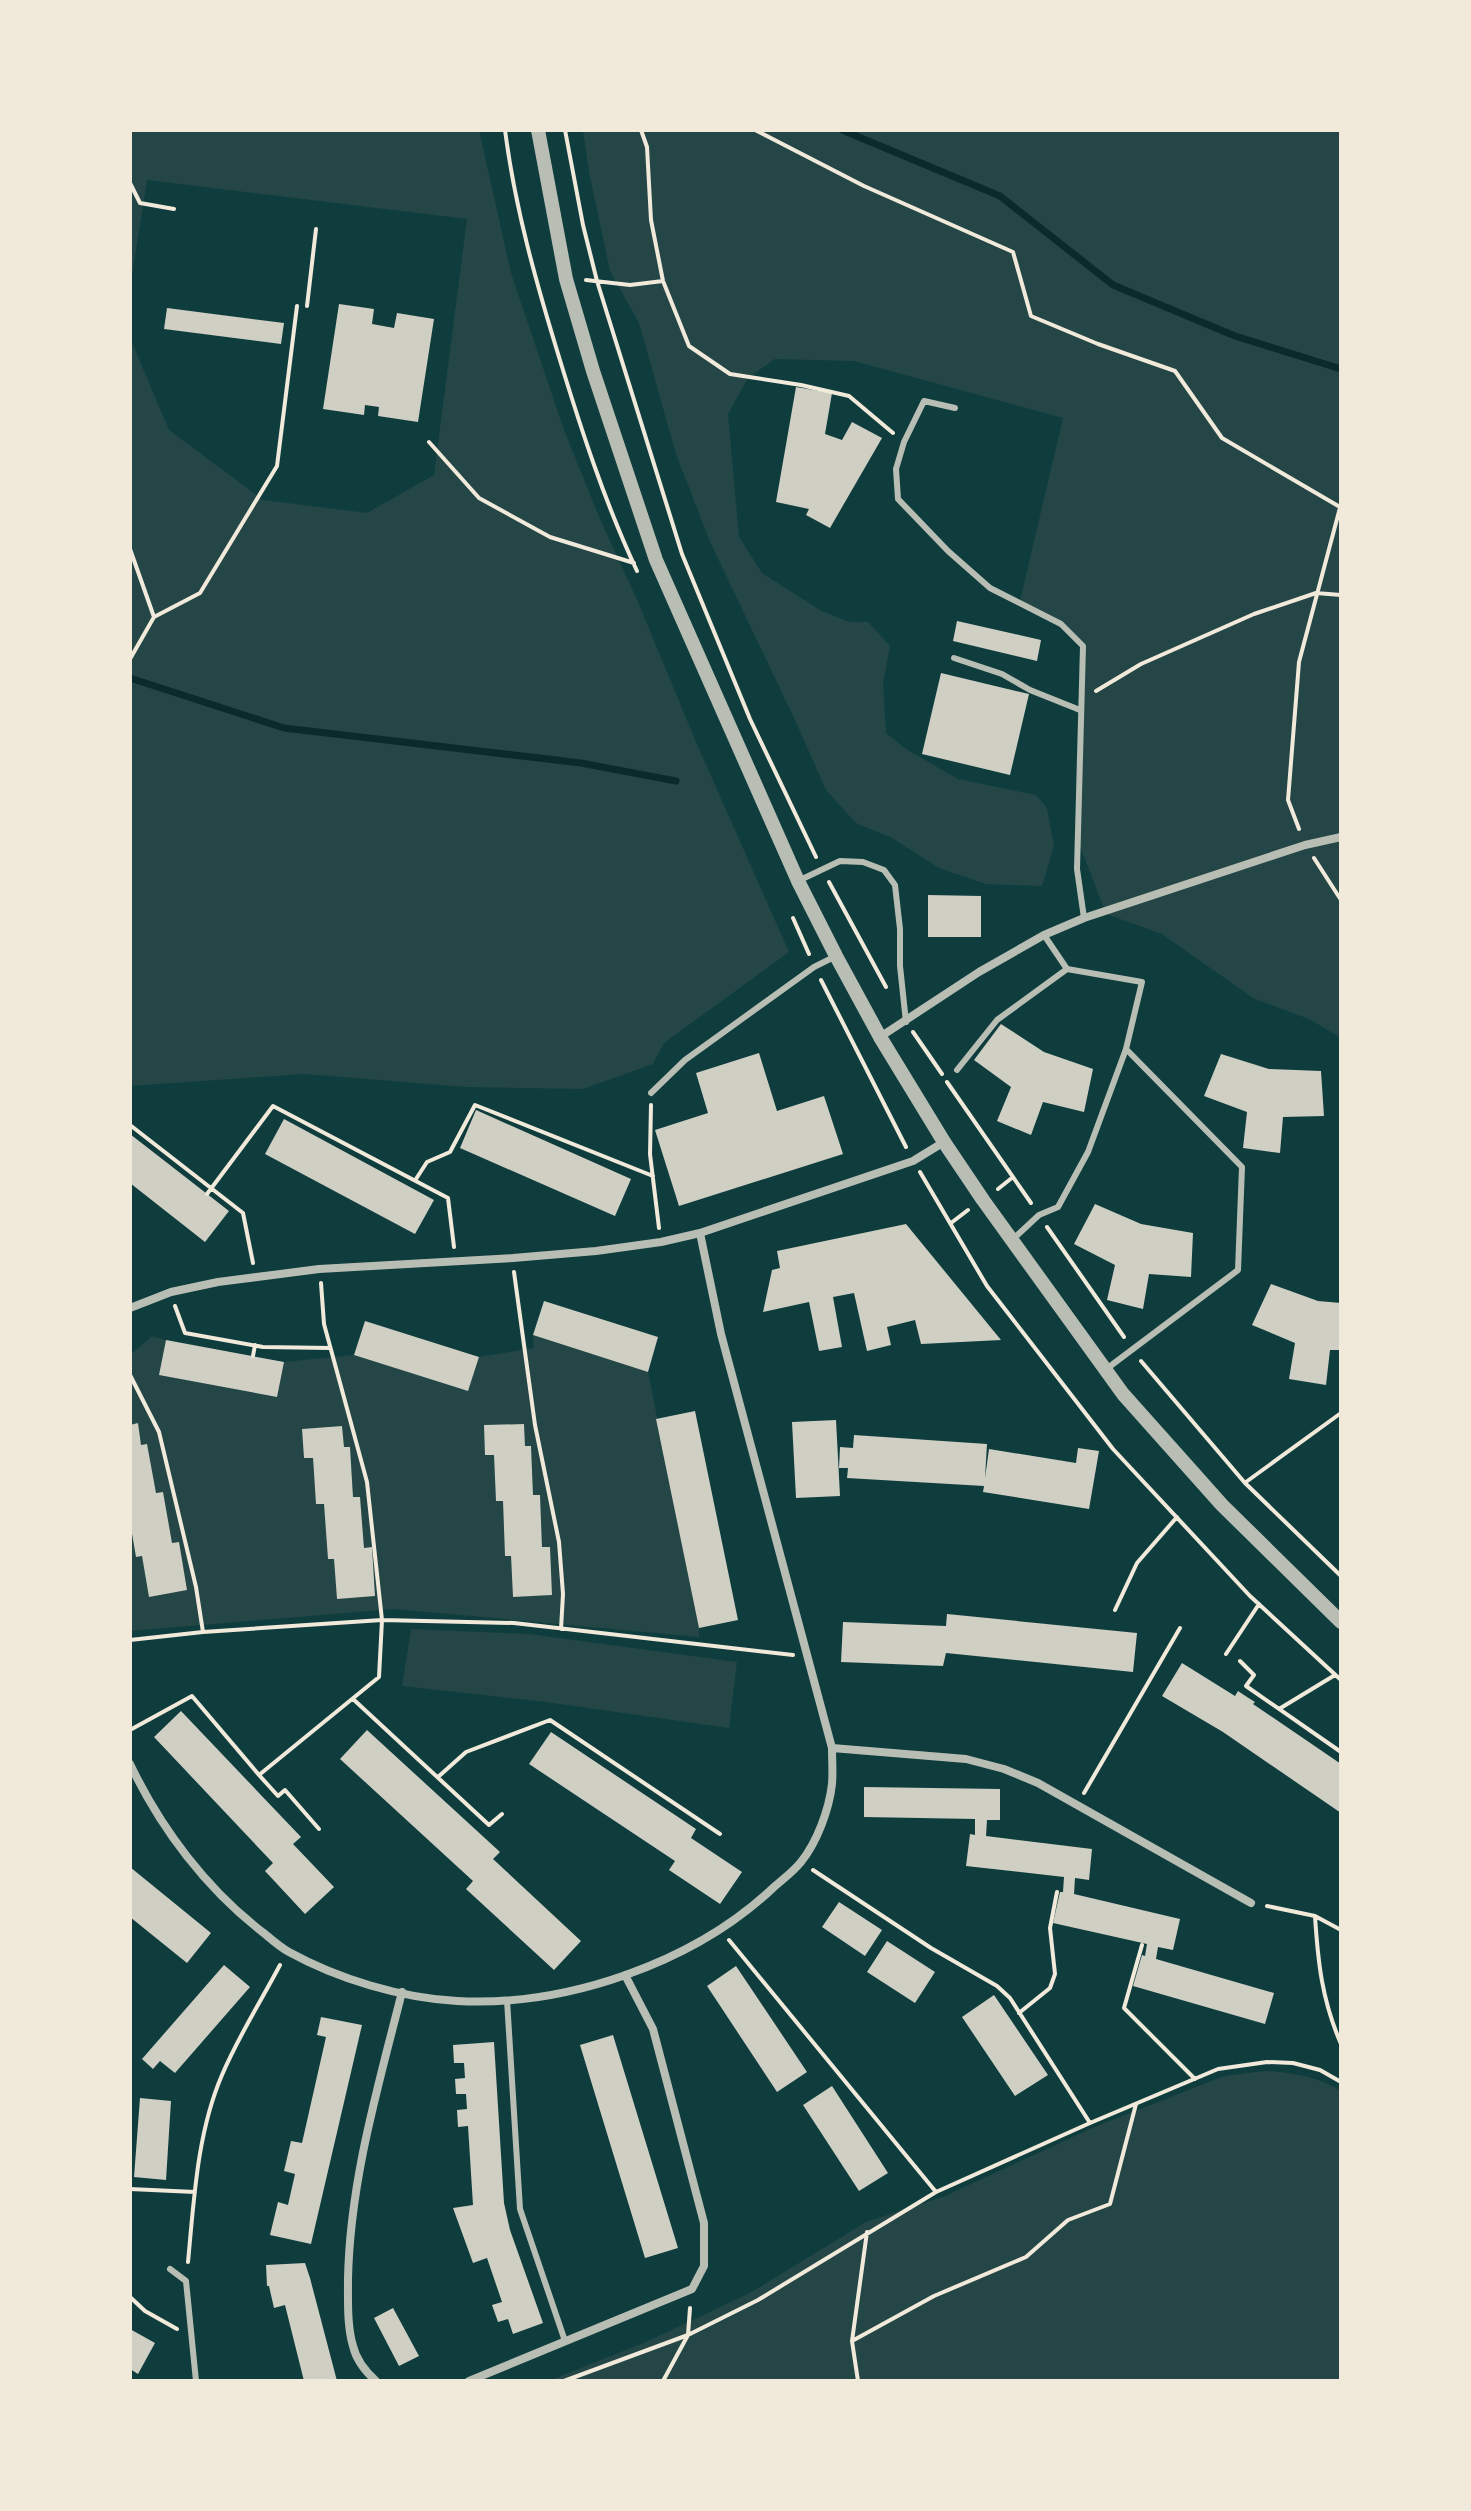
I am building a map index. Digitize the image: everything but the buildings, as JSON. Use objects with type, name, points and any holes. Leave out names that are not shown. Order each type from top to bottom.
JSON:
[{"type":"street","points":[[538,130],[566,279],[656,560],[798,881],[836,956],[880,1037],[944,1142],[1123,1394],[1222,1505],[1341,1622]]},
{"type":"street","points":[[880,1037],[979,972],[1044,935],[1084,918],[1305,845],[1341,837]]},
{"type":"street","points":[[130,1308],[171,1292],[218,1282],[319,1269],[513,1258],[661,1242],[700,1233],[913,1161],[944,1142]]},
{"type":"street","points":[[130,1764],[147,1799],[196,1867],[243,1917],[287,1951],[341,1975],[402,1992],[456,2001],[507,2000],[557,1994],[597,1984],[677,1952],[720,1929],[760,1901],[801,1862],[822,1824],[832,1785],[832,1748],[721,1334],[700,1233]]},
{"type":"street","points":[[832,1748],[966,1759],[1004,1769],[1038,1783],[1251,1903]]},
{"type":"street","points":[[469,2381],[692,2289],[704,2266],[704,2223],[653,2029],[625,1975]]},
{"type":"street","points":[[376,2381],[366,2373],[353,2347],[348,2296],[349,2250],[354,2192],[402,1992]]},
{"type":"lane","points":[[955,408],[924,401],[904,442],[896,469],[898,499],[948,551],[990,588],[1061,624],[1083,646],[1077,869],[1084,918]]},
{"type":"lane","points":[[954,658],[1002,674],[1030,690],[1080,710]]},
{"type":"lane","points":[[798,881],[840,861],[863,862],[884,870],[895,885],[906,1022]]},
{"type":"lane","points":[[1044,935],[1067,969]]},
{"type":"lane","points":[[651,1093],[685,1060],[814,967],[836,956]]},
{"type":"lane","points":[[957,1070],[997,1020],[1067,969],[1142,982],[1126,1049],[1088,1152],[1058,1207],[1039,1215],[1012,1240]]},
{"type":"lane","points":[[1105,1370],[1238,1270],[1242,1167],[1126,1049]]},
{"type":"lane","points":[[507,2000],[520,2209],[565,2341]]},
{"type":"lane","points":[[170,2269],[186,2281],[196,2381]]},
{"type":"path","points":[[505,130],[521,221],[537,285]]},
{"type":"path","points":[[641,130],[647,147],[651,220],[663,281],[689,346],[730,374],[849,396],[904,442]]},
{"type":"path","points":[[755,130],[864,186],[1013,252],[1031,316],[1175,371],[1222,438],[1341,506],[1299,662],[1288,800],[1305,845],[1341,900]]},
{"type":"path","points":[[130,183],[140,203],[174,209]]},
{"type":"path","points":[[307,306],[316,229]]},
{"type":"path","points":[[566,279],[630,285],[663,281]]},
{"type":"path","points":[[130,659],[154,617],[200,593],[277,466],[297,306]]},
{"type":"path","points":[[429,442],[479,498],[550,537],[634,563]]},
{"type":"path","points":[[130,549],[154,617]]},
{"type":"path","points":[[1080,700],[1141,664],[1254,614],[1316,593],[1341,595]]},
{"type":"path","points":[[651,1093],[650,1154],[661,1242]]},
{"type":"path","points":[[416,1180],[427,1162],[450,1152],[475,1105],[653,1176]]},
{"type":"path","points":[[207,1194],[273,1106],[448,1198],[456,1262]]},
{"type":"path","points":[[130,1125],[161,1154],[243,1213],[256,1277]]},
{"type":"path","points":[[513,1258],[535,1425],[559,1542],[563,1594],[561,1629]]},
{"type":"path","points":[[259,1775],[379,1677],[382,1620],[367,1482],[324,1324],[319,1269]]},
{"type":"path","points":[[171,1292],[185,1333],[255,1345],[330,1348]]},
{"type":"path","points":[[188,1344],[190,1334]]},
{"type":"path","points":[[253,1356],[255,1345]]},
{"type":"path","points":[[130,1375],[159,1432],[196,1587],[203,1632]]},
{"type":"path","points":[[1245,1483],[1341,1413]]},
{"type":"path","points":[[1115,1610],[1137,1563],[1177,1517]]},
{"type":"path","points":[[1226,1654],[1259,1604]]},
{"type":"path","points":[[130,1640],[382,1620],[514,1623],[808,1656]]},
{"type":"path","points":[[1077,1805],[1180,1628]]},
{"type":"path","points":[[1240,1661],[1254,1675],[1246,1686],[1341,1752]]},
{"type":"path","points":[[1279,1709],[1336,1675]]},
{"type":"path","points":[[130,1730],[192,1696],[278,1796],[285,1790],[319,1829]]},
{"type":"path","points":[[353,1699],[489,1825],[502,1814]]},
{"type":"path","points":[[438,1777],[466,1752],[550,1720],[720,1834]]},
{"type":"path","points":[[801,1862],[931,1948],[997,1986],[1010,1998],[1090,2123]]},
{"type":"path","points":[[1019,2013],[1050,1988],[1055,1974],[1050,1928],[1057,1892]]},
{"type":"path","points":[[1251,1903],[1315,1916],[1341,1930]]},
{"type":"path","points":[[1315,1916],[1319,1977],[1329,2017],[1341,2044]]},
{"type":"path","points":[[720,1929],[936,2192]]},
{"type":"path","points":[[1142,1945],[1124,2008],[1195,2079]]},
{"type":"path","points":[[186,2281],[205,2131],[221,2075],[287,1951]]},
{"type":"path","points":[[564,2381],[688,2335],[758,2300],[936,2192],[1218,2069],[1267,2062],[1293,2063],[1320,2070],[1341,2082]]},
{"type":"path","points":[[852,2341],[934,2296],[1026,2257],[1068,2220],[1110,2204],[1136,2104]]},
{"type":"path","points":[[130,2189],[195,2192]]},
{"type":"path","points":[[858,2381],[852,2341],[867,2232]]},
{"type":"path","points":[[663,2381],[688,2335],[692,2289]]},
{"type":"path","points":[[130,2297],[145,2311],[192,2338]]},
{"type":"shaded area","points":[[130,130],[479,130],[511,273],[564,430],[789,952],[664,1043],[653,1064],[583,1089],[468,1087],[303,1074],[130,1086],[130,338],[169,430],[263,500],[367,513],[434,475],[467,219],[147,180],[130,288]]},
{"type":"shaded area","points":[[583,130],[1341,130],[1341,1041],[1340,1037],[1309,1019],[1253,998],[1162,934],[1106,914],[1078,841],[1084,646],[1062,624],[1019,605],[1063,418],[854,361],[775,359],[748,378],[728,414],[739,537],[762,573],[820,610],[849,622],[868,622],[890,646],[883,683],[886,733],[906,749],[958,779],[1036,795],[1047,808],[1054,846],[1042,886],[986,884],[939,868],[892,838],[856,823],[826,790],[711,544],[676,454],[639,323],[610,271]]},
{"type":"shaded area","points":[[533,1335],[648,1372],[699,1637],[395,1609],[130,1631],[130,1522],[136,1557],[142,1556],[149,1596],[179,1542],[172,1543],[137,1424],[130,1425],[130,1355],[152,1336],[166,1340],[160,1375],[276,1397],[284,1362],[354,1355],[468,1391],[479,1357],[534,1348]],"holes":[[[524,1424],[525,1446],[531,1446],[533,1495],[540,1496],[542,1547],[550,1547],[551,1595],[513,1596],[511,1556],[505,1556],[503,1501],[496,1501],[494,1455],[484,1425]],[[342,1426],[344,1447],[350,1448],[353,1497],[360,1497],[364,1548],[372,1548],[375,1596],[337,1598],[334,1559],[328,1559],[324,1504],[316,1504],[313,1458],[304,1458],[302,1429]]]},
{"type":"shaded area","points":[[411,1629],[529,1634],[737,1662],[729,1728],[546,1702],[402,1686]]},
{"type":"shaded area","points":[[1265,2071],[1304,2076],[1341,2091],[1341,2381],[548,2381],[646,2342],[750,2293],[866,2222],[945,2196],[1092,2128],[1224,2076]]},
{"type":"waterway","points":[[842,130],[1000,196],[1113,285],[1235,336],[1341,369]]},
{"type":"waterway","points":[[130,678],[284,728],[581,763],[676,781]]}]
